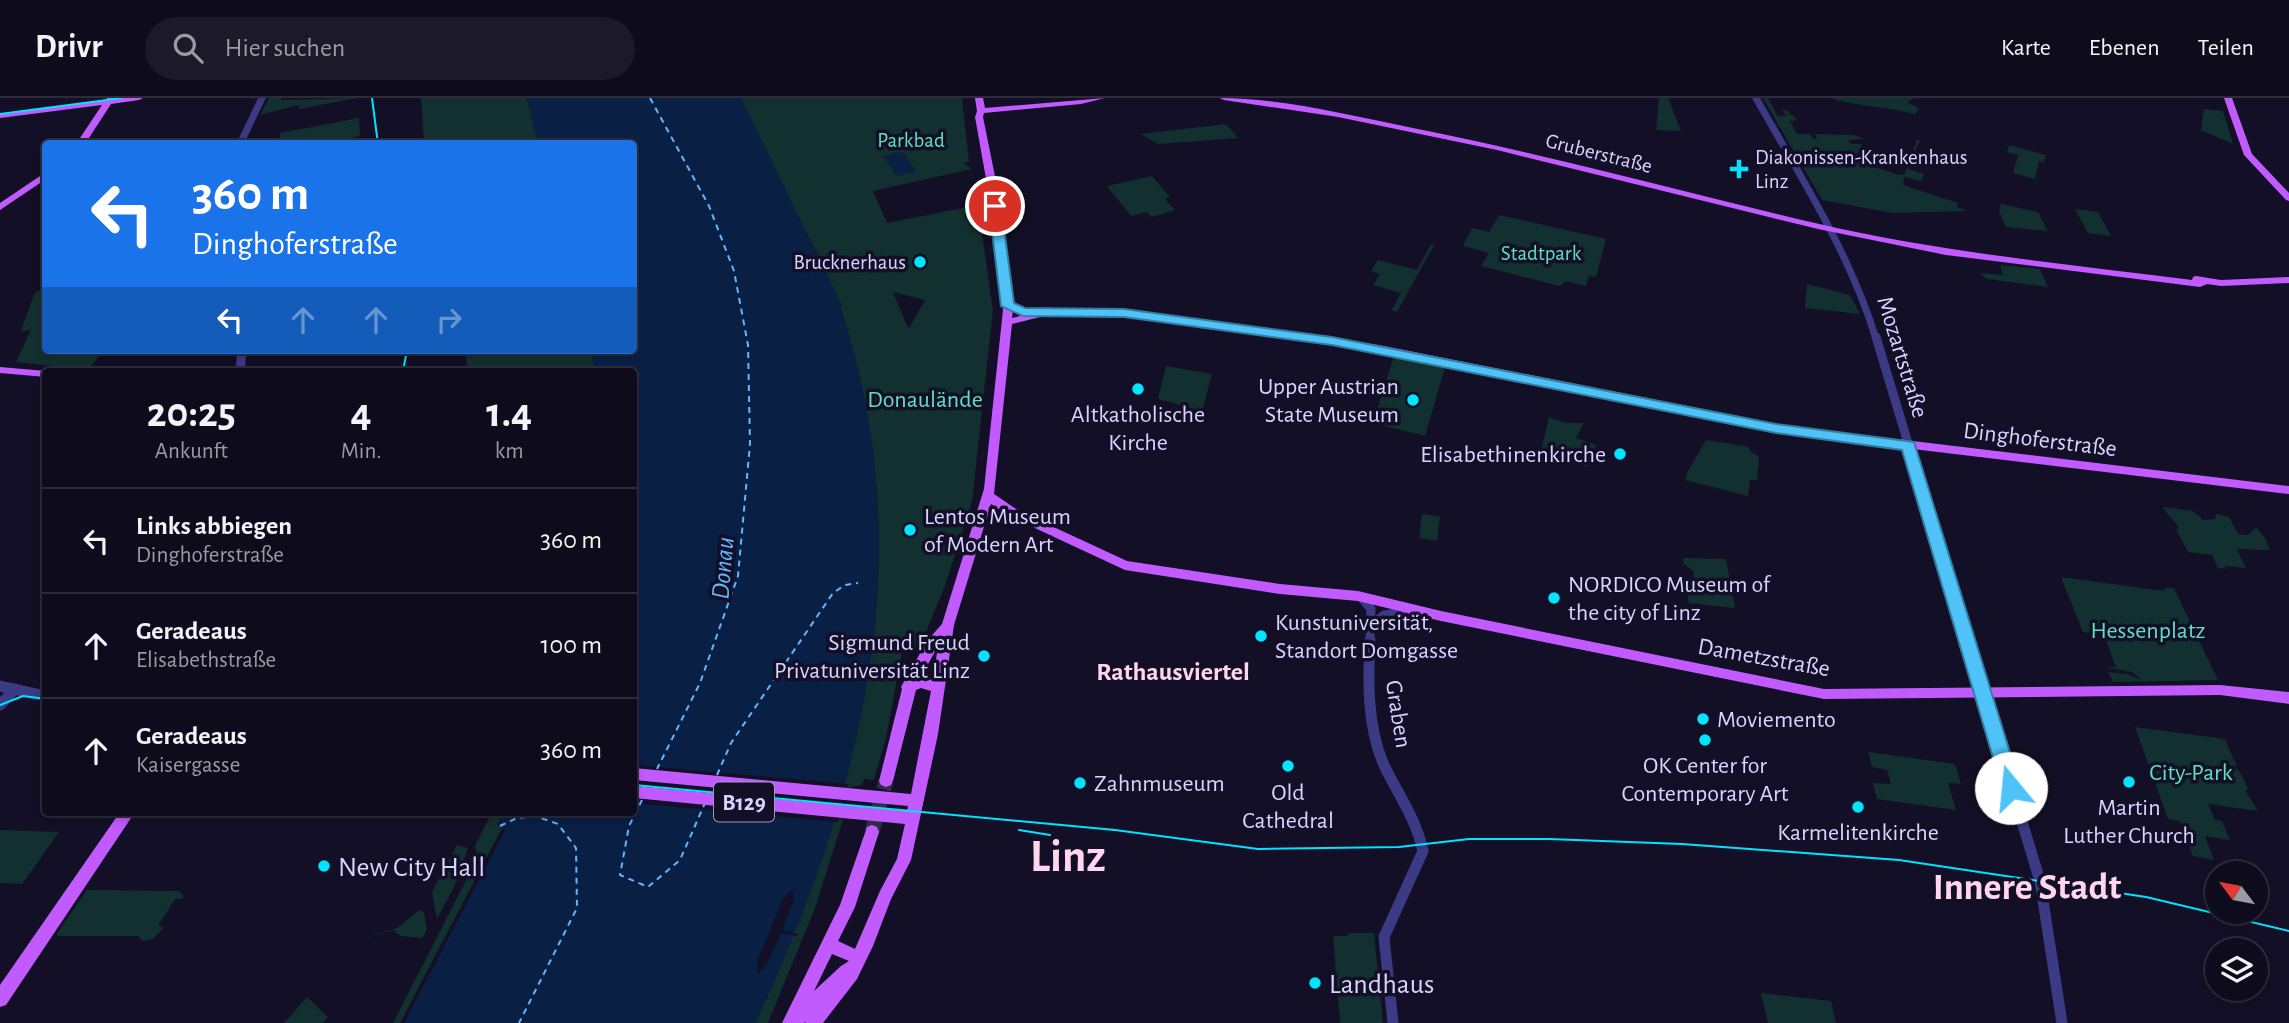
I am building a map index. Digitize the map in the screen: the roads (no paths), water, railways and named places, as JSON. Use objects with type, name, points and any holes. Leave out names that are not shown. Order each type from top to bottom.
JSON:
[{"type":"main road","points":[[0,110],[96,98]]},
{"type":"main road","points":[[0,116],[139,98]]},
{"type":"main road","points":[[813,1023],[839,992],[859,958],[885,896],[901,871],[918,801],[948,625],[988,496],[1008,306],[986,151],[978,117],[980,105],[1100,98]]},
{"type":"main road","name":"Gruberstraße","points":[[1224,98],[1338,115],[1497,147],[1830,228],[1963,255],[2103,274],[2106,272],[2185,283],[2203,282]]},
{"type":"main road","points":[[2228,98],[2248,155],[2289,198]]},
{"type":"main road","points":[[83,140],[110,100]]},
{"type":"main road","points":[[0,207],[42,178]]},
{"type":"main road","points":[[2203,282],[2232,282],[2240,285],[2289,280]]},
{"type":"main road","points":[[1008,306],[1023,312],[1040,314],[1082,312],[1141,315],[1387,350],[1787,430]]},
{"type":"main road","points":[[1008,322],[1040,314]]},
{"type":"main road","points":[[0,370],[42,374]]},
{"type":"main road","name":"Dinghoferstraße","points":[[1787,430],[2289,490]]},
{"type":"main road","points":[[988,496],[1015,514],[1118,562],[1159,571],[1280,589],[1358,596],[1416,610]]},
{"type":"main road","points":[[982,519],[1000,511],[1015,514]]},
{"type":"main road","name":"Dametzstraße","points":[[1416,610],[1824,694],[2220,690],[2289,698]]},
{"type":"main road","points":[[886,781],[908,687],[927,650],[948,625]]},
{"type":"main road","points":[[919,666],[943,649]]},
{"type":"main road","points":[[908,687],[920,682],[937,687]]},
{"type":"main road","name":"B129","points":[[637,775],[918,801]]},
{"type":"main road","name":"B129","points":[[637,792],[914,818]]},
{"type":"main road","points":[[0,999],[125,816]]},
{"type":"main road","points":[[791,1023],[847,907],[872,832]]},
{"type":"main road","points":[[829,945],[859,958]]},
{"type":"main road","points":[[791,1023],[859,958]]},
{"type":"street","points":[[242,140],[262,98]]},
{"type":"street","name":"Mozartstraße","points":[[1756,98],[1830,228],[1861,291],[2039,879],[2062,1023]]},
{"type":"street","name":"Graben","points":[[1358,596],[1369,603],[1371,608],[1369,668],[1377,747],[1422,842],[1422,858],[1390,919],[1384,937],[1393,1023]]},
{"type":"street","points":[[1371,626],[1387,613],[1416,610]]},
{"type":"street","points":[[0,686],[42,695]]},
{"type":"street","points":[[0,705],[15,689]]},
{"type":"water","name":"Donau","points":[[527,98],[741,98],[842,306],[840,308],[865,399],[877,490],[878,582],[869,672],[851,762],[825,851],[793,938],[755,1023],[404,1023],[505,830],[497,825],[501,816],[637,816],[637,368],[594,368],[592,354],[637,354],[637,140],[537,140]]},
{"type":"water","points":[[898,152],[905,154],[916,172],[896,176],[883,156]]},
{"type":"tunnel","points":[[872,832],[886,781]]},
{"type":"tram line","points":[[0,114],[122,98]]},
{"type":"tram line","points":[[372,98],[377,140]]},
{"type":"tram line","points":[[404,368],[406,354]]},
{"type":"tram line","points":[[0,705],[23,696],[42,698]]},
{"type":"tram line","points":[[637,785],[1115,830],[1258,849],[1399,847],[1469,839],[1549,839],[1682,844],[1899,860],[2146,897],[2289,931]]},
{"type":"tram line","points":[[1019,830],[1050,835]]},
{"type":"place","name":"Diakonissen-Krankenhaus Linz","points":[[1739,169]]},
{"type":"place","name":"Brucknerhaus","points":[[920,262]]},
{"type":"place","name":"Altkatholische Kirche","points":[[1138,389]]},
{"type":"place","name":"Upper Austrian State Museum","points":[[1413,400]]},
{"type":"place","name":"Elisabethinenkirche","points":[[1620,454]]},
{"type":"place","name":"Lentos Museum of Modern Art","points":[[910,530]]},
{"type":"place","name":"NORDICO Museum of the city of Linz","points":[[1554,598]]},
{"type":"place","name":"Kunstuniversität, Standort Domgasse","points":[[1261,636]]},
{"type":"place","name":"Sigmund Freud Privatuniversität Linz","points":[[984,656]]},
{"type":"place","name":"Moviemento","points":[[1703,719]]},
{"type":"place","name":"OK Center for Contemporary Art","points":[[1705,740]]},
{"type":"place","name":"Old Cathedral","points":[[1288,766]]},
{"type":"place","name":"Martin Luther Church","points":[[2129,782]]},
{"type":"place","name":"Zahnmuseum","points":[[1080,783]]},
{"type":"place","name":"Karmelitenkirche","points":[[1858,807]]},
{"type":"place","name":"New City Hall","points":[[324,866]]},
{"type":"place","name":"Landhaus","points":[[1315,983]]},
{"type":"district","name":"Rathausviertel","points":[[1173,671]]},
{"type":"district","name":"Linz","points":[[1068,855]]},
{"type":"district","name":"Innere Stadt","points":[[2027,886]]},
{"type":"park label","name":"Parkbad","points":[[911,140]]},
{"type":"park label","name":"Stadtpark","points":[[1541,253]]},
{"type":"park label","name":"Donaulände","points":[[925,399]]},
{"type":"park label","name":"Hessenplatz","points":[[2148,630]]},
{"type":"park label","name":"City-Park","points":[[2191,772]]}]
